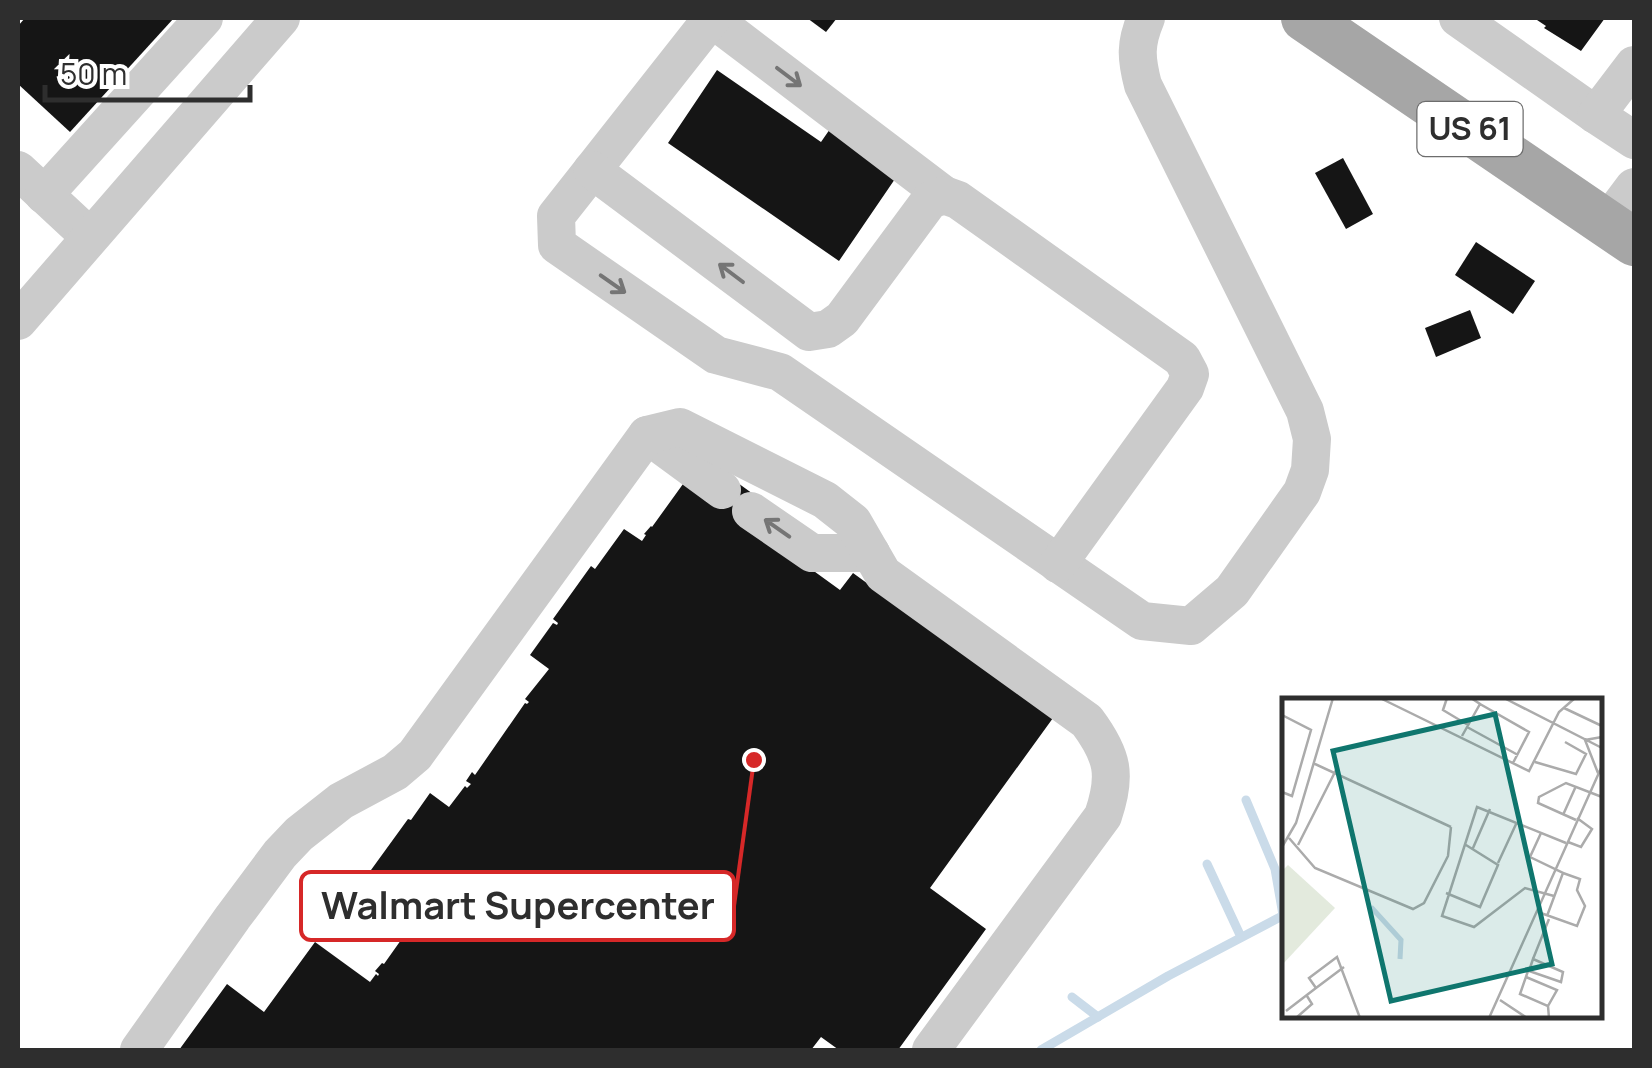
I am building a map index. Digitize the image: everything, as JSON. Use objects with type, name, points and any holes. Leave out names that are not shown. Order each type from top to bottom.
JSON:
[{"type":"main road","name":"US 61","points":[[1308,18],[1628,224]]},
{"type":"lane","points":[[90,237],[28,187],[204,18]]},
{"type":"lane","points":[[18,321],[280,18]]},
{"type":"lane","points":[[1058,564],[1185,388],[1190,374],[1182,360],[958,200],[944,195],[712,18],[556,216],[557,245],[716,354],[780,372],[1058,564],[1142,622],[1191,626],[1232,592],[1302,492],[1310,470],[1312,439],[1304,410],[1144,85],[1137,60],[1139,35],[1146,18]]},
{"type":"lane","points":[[1458,18],[1634,140]]},
{"type":"lane","points":[[1596,115],[1634,64]]},
{"type":"lane","points":[[592,170],[808,332],[828,329],[842,319],[930,200],[944,195]]},
{"type":"lane","points":[[780,372],[808,332]]},
{"type":"lane","points":[[139,1050],[280,854],[298,834],[342,800],[396,772],[415,756],[647,435],[680,427],[825,500],[854,522],[883,574],[1087,722],[1104,745],[1112,769],[1111,794],[1103,816],[931,1050]]},
{"type":"lane","points":[[647,435],[812,553],[871,553]]},
{"type":"building","points":[[25,18],[174,18],[70,132],[18,84],[18,26]]},
{"type":"building","points":[[807,18],[837,18],[826,32]]},
{"type":"building","points":[[1534,18],[1605,18],[1581,51]]},
{"type":"building","points":[[717,70],[821,142],[830,129],[897,176],[839,261],[668,143]]},
{"type":"building","points":[[1343,158],[1373,214],[1346,229],[1315,173]]},
{"type":"building","points":[[1476,242],[1535,281],[1513,314],[1455,275]]},
{"type":"building","points":[[1470,310],[1481,338],[1436,357],[1425,328]]},
{"type":"building","points":[[731,478],[760,499],[811,569],[840,590],[853,573],[1053,718],[930,888],[986,929],[898,1050],[839,1050],[821,1037],[811,1050],[179,1050],[227,984],[264,1012],[315,942],[370,982],[378,976],[375,971],[410,928],[382,907],[379,910],[363,898],[360,902],[356,899],[375,873],[371,870],[430,793],[449,807],[471,784],[466,781],[472,772],[475,775],[549,669],[530,655],[553,623],[557,625],[553,619],[591,566],[595,569],[624,529],[642,541],[683,484]]},
{"type":"waterway","points":[[1246,800],[1275,869],[1282,909]]},
{"type":"waterway","points":[[1207,864],[1241,937]]},
{"type":"waterway","points":[[1041,1050],[1282,916]]},
{"type":"waterway","points":[[1072,997],[1098,1017]]},
{"type":"place","name":"Walmart Supercenter","points":[[754,760]]}]
